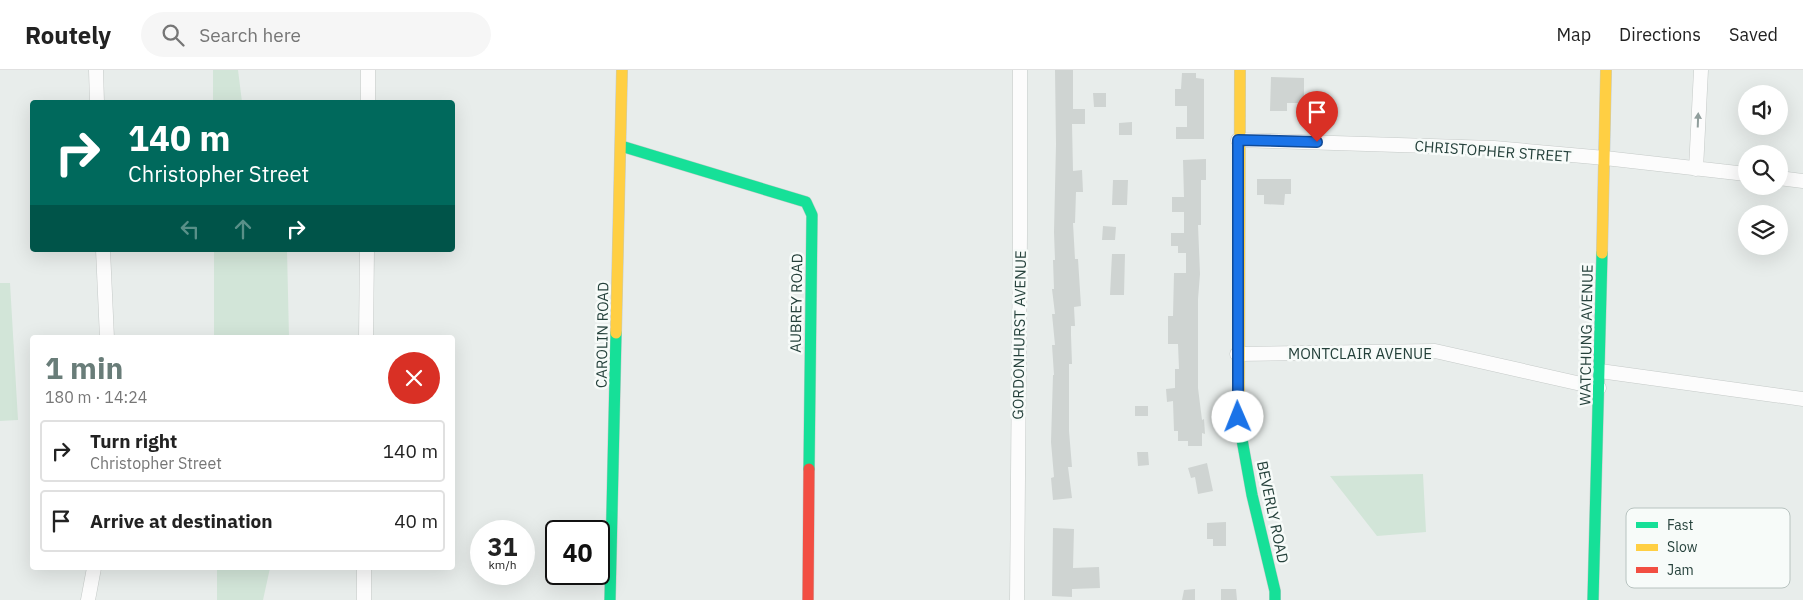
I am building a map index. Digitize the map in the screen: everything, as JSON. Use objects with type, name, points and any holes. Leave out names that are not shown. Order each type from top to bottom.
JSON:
[{"type":"street","points":[[96,70],[97,100]]},
{"type":"street","points":[[368,70],[368,100]]},
{"type":"street","name":"CAROLIN ROAD","points":[[610,600],[622,70]]},
{"type":"street","name":"GORDONHURST AVENUE","points":[[1017,600],[1020,70]]},
{"type":"street","name":"BEVERLY ROAD","points":[[1240,70],[1238,140],[1238,417],[1252,495],[1276,600]]},
{"type":"street","name":"WATCHUNG AVENUE","points":[[1593,600],[1606,70]]},
{"type":"street","points":[[1696,169],[1700,70]]},
{"type":"street","name":"CHRISTOPHER STREET","points":[[1238,140],[1494,148],[1738,173]]},
{"type":"street","name":"AUBREY ROAD","points":[[621,146],[806,202],[812,215],[808,600]]},
{"type":"street","points":[[1788,179],[1803,181]]},
{"type":"street","points":[[103,252],[107,335]]},
{"type":"street","points":[[366,335],[367,252]]},
{"type":"street","name":"MONTCLAIR AVENUE","points":[[1237,354],[1434,351],[1599,388]]},
{"type":"street","points":[[1600,371],[1803,398]]},
{"type":"street","points":[[88,600],[94,570]]},
{"type":"street","points":[[364,570],[364,600]]},
{"type":"green space","points":[[213,70],[238,70],[242,100],[213,100]]},
{"type":"green space","points":[[214,252],[287,252],[289,335],[214,335]]},
{"type":"green space","points":[[0,283],[10,283],[18,420],[0,421]]},
{"type":"green space","points":[[1423,474],[1426,532],[1377,536],[1330,476]]},
{"type":"green space","points":[[217,570],[270,570],[263,600],[217,600]]},
{"type":"building","points":[[1055,70],[1073,70],[1073,109],[1085,109],[1085,124],[1072,124],[1073,171],[1082,170],[1083,192],[1076,192],[1075,223],[1073,223],[1075,259],[1078,259],[1081,306],[1074,307],[1075,326],[1071,326],[1072,364],[1069,364],[1069,431],[1072,467],[1068,467],[1072,498],[1053,500],[1051,478],[1054,477],[1051,442],[1054,375],[1052,345],[1055,345],[1052,314],[1055,314],[1052,289],[1054,289],[1053,260],[1055,260]]},
{"type":"building","points":[[1182,73],[1196,73],[1196,78],[1204,79],[1204,139],[1176,139],[1176,127],[1187,127],[1187,106],[1175,106],[1175,89],[1181,89]]},
{"type":"building","points":[[1271,77],[1304,78],[1304,103],[1287,103],[1287,111],[1270,111]]},
{"type":"building","points":[[1093,93],[1106,93],[1106,107],[1094,107]]},
{"type":"building","points":[[1132,122],[1132,135],[1119,135],[1119,123]]},
{"type":"building","points":[[1206,159],[1206,180],[1201,180],[1201,225],[1198,225],[1200,274],[1198,299],[1198,388],[1205,434],[1202,433],[1202,446],[1188,446],[1188,441],[1178,441],[1178,431],[1174,431],[1173,401],[1167,402],[1166,389],[1175,388],[1175,369],[1179,369],[1178,344],[1168,344],[1168,316],[1173,316],[1174,273],[1186,273],[1186,253],[1178,253],[1178,246],[1171,246],[1171,233],[1184,233],[1184,212],[1172,212],[1172,197],[1184,197],[1183,160]]},
{"type":"building","points":[[1257,179],[1291,179],[1291,194],[1285,194],[1284,205],[1264,204],[1264,195],[1257,195]]},
{"type":"building","points":[[1113,180],[1128,180],[1127,205],[1112,205]]},
{"type":"building","points":[[1103,226],[1116,227],[1115,240],[1102,240]]},
{"type":"building","points":[[1112,254],[1125,254],[1124,295],[1110,295]]},
{"type":"building","points":[[1135,406],[1148,406],[1148,416],[1135,416]]},
{"type":"building","points":[[1137,452],[1148,452],[1149,465],[1138,466]]},
{"type":"building","points":[[1207,463],[1213,491],[1198,494],[1195,477],[1191,478],[1188,468]]},
{"type":"building","points":[[1226,522],[1226,546],[1213,546],[1213,539],[1207,539],[1207,523]]},
{"type":"building","points":[[1053,528],[1074,529],[1073,568],[1099,567],[1100,588],[1072,589],[1072,597],[1052,596]]},
{"type":"building","points":[[1195,589],[1195,600],[1182,600],[1184,590]]},
{"type":"building","points":[[1221,589],[1236,589],[1237,600],[1221,600]]},
{"type":"traffic: fast","points":[[621,146],[806,202],[812,215],[809,469]]},
{"type":"traffic: fast","points":[[1593,600],[1602,253]]},
{"type":"traffic: fast","points":[[610,600],[616,333]]},
{"type":"traffic: fast","points":[[1239,423],[1252,495],[1275,591],[1275,600]]},
{"type":"traffic: slow","points":[[616,333],[622,70]]},
{"type":"traffic: slow","points":[[1239,423],[1240,70]]},
{"type":"traffic: slow","points":[[1602,253],[1606,70]]},
{"type":"traffic: jam","points":[[808,600],[809,469]]},
{"type":"route","points":[[1238,417],[1238,140],[1317,142]]}]
